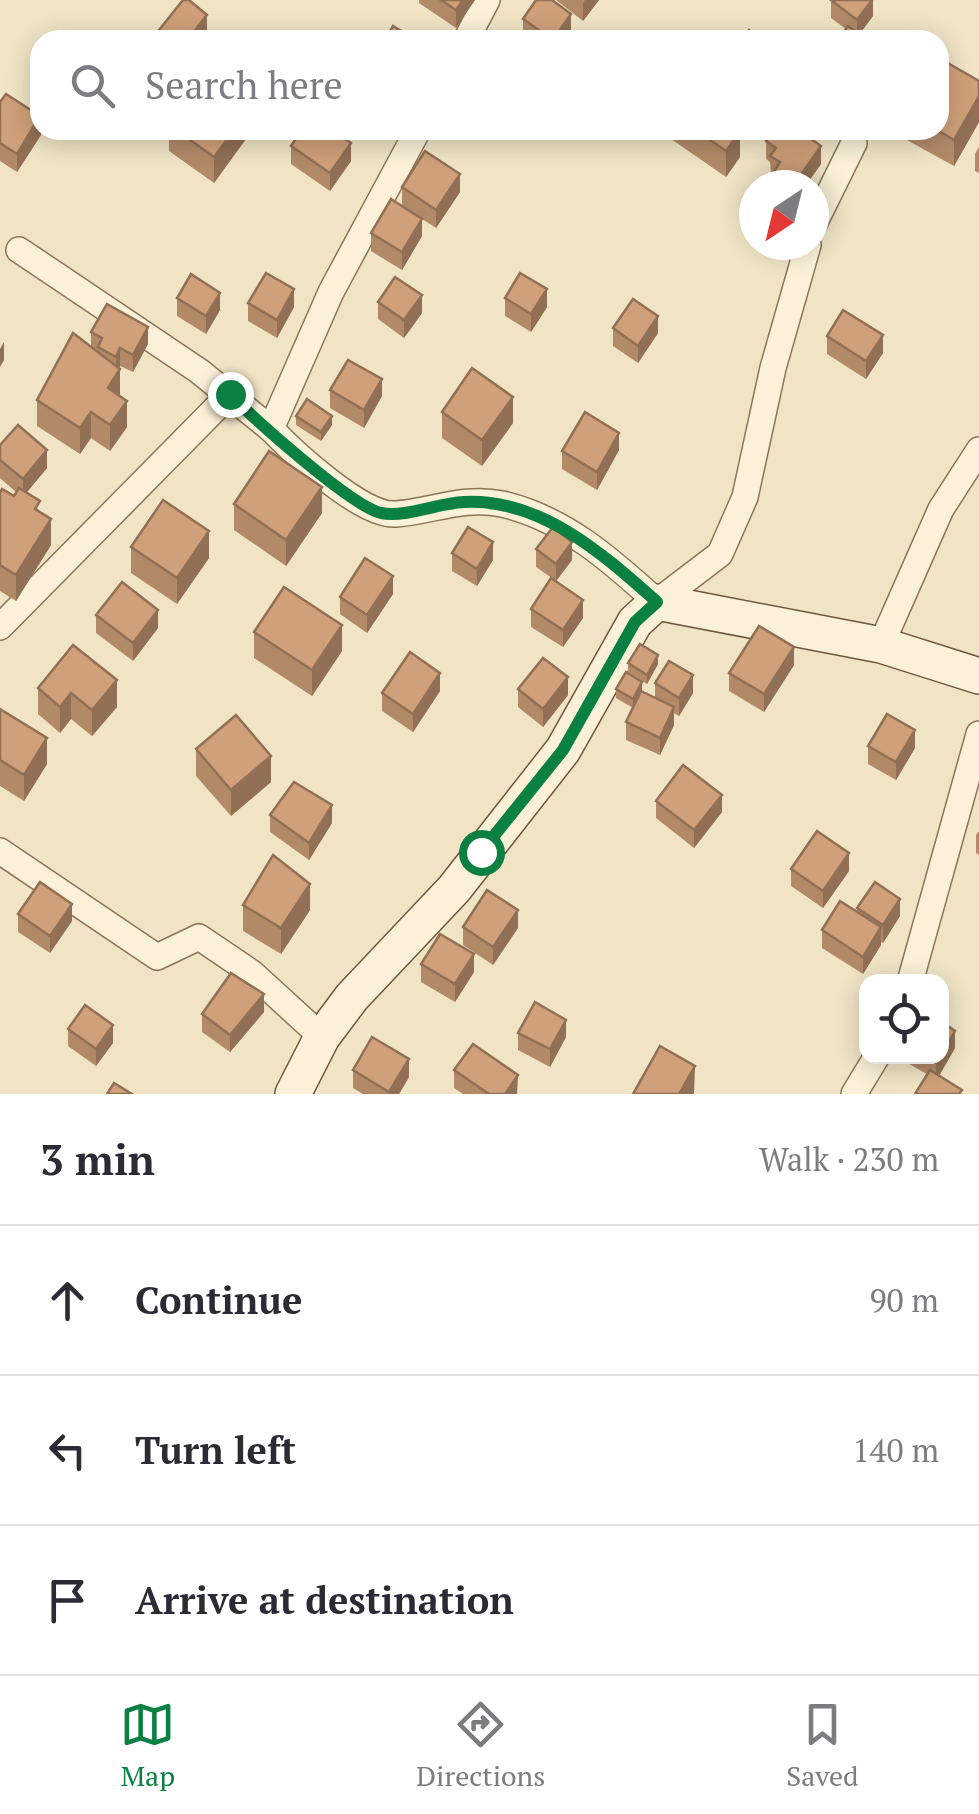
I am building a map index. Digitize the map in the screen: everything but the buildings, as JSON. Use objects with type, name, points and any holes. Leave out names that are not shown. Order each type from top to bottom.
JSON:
[{"type":"main road","points":[[292,1094],[322,1037],[375,970],[415,935],[454,889],[563,750],[635,622],[657,602],[881,645],[979,676]]},
{"type":"street","points":[[471,30],[487,0]]},
{"type":"street","points":[[271,429],[331,292],[413,140]]},
{"type":"street","points":[[829,194],[854,143]]},
{"type":"street","points":[[19,250],[230,394],[289,448],[378,512],[396,514],[467,501],[502,504],[550,520],[609,559],[657,602],[720,554],[746,496],[773,368],[804,260]]},
{"type":"street","points":[[0,627],[230,394]]},
{"type":"street","points":[[881,645],[941,509],[979,450]]},
{"type":"street","points":[[912,974],[979,734]]},
{"type":"street","points":[[0,851],[157,956],[199,937],[252,973],[322,1037]]},
{"type":"street","points":[[854,1094],[872,1064]]},
{"type":"route","points":[[230,394],[289,448],[378,512],[396,514],[467,501],[502,504],[550,520],[609,559],[657,602],[635,622],[563,750],[481,852]]}]
